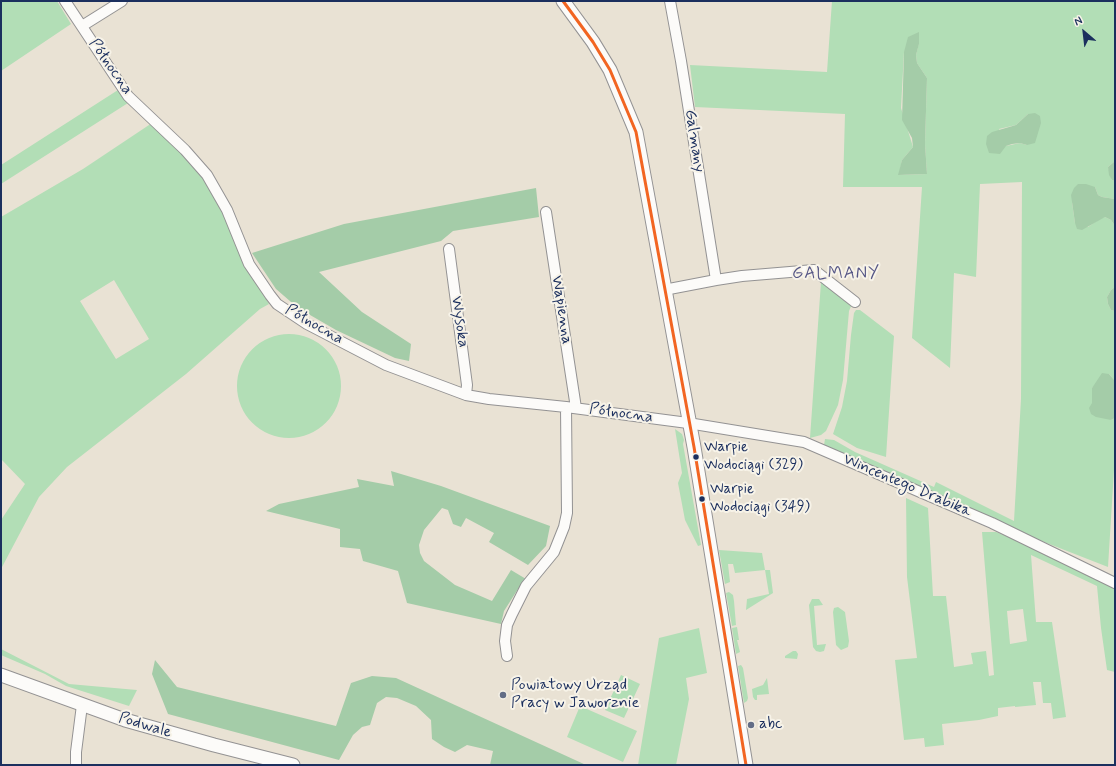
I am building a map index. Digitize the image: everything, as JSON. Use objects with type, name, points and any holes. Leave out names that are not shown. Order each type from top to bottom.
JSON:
[{"type":"street","name":"Północna","points":[[65,1],[128,96],[186,150],[207,175],[227,210],[249,264],[277,304],[307,324],[386,365],[466,394],[489,399],[571,407],[688,423]]},
{"type":"street","points":[[82,26],[122,1]]},
{"type":"street","points":[[563,1],[593,42],[610,70],[630,114],[642,156],[746,765]]},
{"type":"street","name":"Galmany","points":[[670,1],[716,280]]},
{"type":"street","name":"Wapienna","points":[[507,656],[505,641],[507,624],[526,586],[554,552],[564,527],[567,513],[571,407],[546,212]]},
{"type":"street","name":"Wysoka","points":[[449,249],[467,385],[466,394]]},
{"type":"street","points":[[664,290],[742,276],[814,270],[855,302]]},
{"type":"street","name":"Wincentego Drabika","points":[[688,423],[804,442],[992,523],[1115,583]]},
{"type":"street","name":"Podwale","points":[[1,675],[82,706],[162,731],[293,765]]},
{"type":"street","points":[[76,765],[76,752],[82,706]]},
{"type":"green space","points":[[1,1],[57,1],[71,24],[1,71]]},
{"type":"green space","points":[[832,1],[1115,1],[1115,161],[1108,167],[1112,180],[1115,181],[1115,199],[1098,195],[1095,187],[1072,202],[1075,223],[1088,227],[1105,217],[1111,220],[1115,226],[1115,287],[1111,290],[1107,297],[1111,310],[1115,311],[1115,381],[1109,374],[1092,388],[1092,404],[1111,420],[1115,418],[1115,454],[1108,567],[1039,540],[824,445],[825,439],[834,440],[855,452],[934,487],[936,482],[1014,521],[1021,399],[1022,182],[980,184],[976,277],[954,273],[950,368],[912,338],[922,187],[843,187],[845,114],[695,107],[690,65],[827,72]],"holes":[[[919,43],[916,55],[917,63],[927,78],[925,144],[927,174],[899,175],[902,160],[913,147],[901,108],[904,52]],[[1028,114],[1027,145],[1020,143],[1006,146],[999,129],[1016,125]]]},
{"type":"green space","points":[[919,32],[919,44],[916,55],[917,63],[927,78],[925,144],[927,174],[898,175],[902,160],[913,147],[912,138],[902,120],[904,52],[908,37]]},
{"type":"green space","points":[[118,90],[128,103],[1,184],[1,165]]},
{"type":"green space","points":[[1035,113],[1040,116],[1041,123],[1035,143],[1027,145],[1020,143],[1012,144],[1006,146],[1000,154],[989,153],[986,144],[987,136],[992,132],[1016,125],[1028,114]]},
{"type":"green space","points":[[152,123],[171,140],[217,194],[250,271],[269,304],[260,309],[186,374],[67,467],[39,497],[1,569],[1,520],[25,484],[1,459],[1,217],[83,169]],"holes":[[[114,280],[149,339],[116,359],[80,301]]]},
{"type":"green space","points":[[1115,161],[1115,181],[1112,180],[1109,175],[1108,167]]},
{"type":"green space","points":[[1078,184],[1086,184],[1095,187],[1098,195],[1115,199],[1115,226],[1111,220],[1105,217],[1082,230],[1077,229],[1071,195],[1074,188]]},
{"type":"green space","points":[[536,188],[539,217],[453,231],[441,241],[319,272],[362,312],[411,344],[409,361],[395,358],[336,330],[298,308],[276,289],[252,253],[344,224]]},
{"type":"green space","points":[[821,282],[827,284],[852,304],[849,311],[843,380],[838,405],[826,431],[821,435],[810,438]]},
{"type":"green space","points":[[1115,287],[1115,311],[1111,310],[1107,297],[1111,290]]},
{"type":"green space","points":[[856,310],[860,310],[894,336],[886,457],[857,448],[833,434],[842,407],[847,381],[851,335],[854,313]]},
{"type":"green space","points":[[289,334],[309,338],[318,343],[332,357],[337,366],[341,386],[337,406],[332,415],[318,429],[309,434],[289,438],[269,434],[260,429],[246,415],[241,406],[237,386],[241,366],[246,357],[260,343],[269,338]]},
{"type":"green space","points":[[1102,373],[1109,374],[1115,381],[1115,418],[1111,420],[1096,417],[1091,414],[1089,408],[1092,403],[1092,388]]},
{"type":"green space","points":[[675,429],[682,434],[684,440],[683,444],[701,545],[698,546],[685,520],[678,483],[682,473]]},
{"type":"green space","points":[[391,471],[441,486],[550,526],[546,546],[528,565],[489,542],[494,533],[466,518],[461,527],[453,524],[448,510],[442,508],[424,530],[419,545],[420,553],[424,561],[455,585],[492,601],[511,570],[526,579],[504,611],[501,624],[407,603],[398,571],[363,561],[360,549],[340,547],[340,529],[266,511],[279,504],[359,487],[357,479],[394,486]]},
{"type":"green space","points":[[906,498],[928,508],[933,596],[946,596],[954,667],[973,664],[971,653],[986,651],[989,676],[994,675],[982,532],[996,532],[1038,549],[1115,588],[1115,672],[1107,670],[1097,586],[1031,555],[1036,622],[1052,622],[1066,717],[1053,719],[1051,703],[1043,703],[1041,682],[1033,682],[1036,705],[998,708],[998,716],[979,720],[942,724],[944,745],[925,747],[924,738],[904,740],[895,660],[917,658],[907,577]],"holes":[[[1023,609],[1027,641],[1010,644],[1007,611]]]},
{"type":"green space","points":[[719,550],[762,553],[765,570],[735,573],[733,564],[728,564],[730,582],[725,584]]},
{"type":"green space","points":[[765,570],[770,570],[773,593],[746,610],[747,599],[769,594]]},
{"type":"green space","points":[[729,592],[733,595],[734,601],[736,625],[732,626],[726,593]]},
{"type":"green space","points":[[812,599],[819,599],[823,605],[814,606],[817,645],[826,644],[824,651],[820,652],[816,651],[813,647],[809,605]]},
{"type":"green space","points":[[838,607],[845,612],[849,641],[848,647],[841,650],[836,645],[833,612],[834,608]]},
{"type":"green space","points":[[737,627],[739,640],[737,640],[740,652],[736,654],[732,628]]},
{"type":"green space","points":[[699,628],[707,673],[686,678],[689,699],[676,765],[638,765],[659,638]]},
{"type":"green space","points":[[1,649],[69,684],[137,690],[129,706],[66,686],[45,674],[1,655]]},
{"type":"green space","points":[[793,651],[796,651],[798,654],[797,659],[785,658],[785,656]]},
{"type":"green space","points":[[155,660],[177,687],[336,726],[351,683],[372,676],[396,678],[586,765],[490,765],[493,751],[467,745],[455,752],[444,747],[432,739],[431,720],[416,706],[397,698],[386,697],[377,703],[370,725],[362,727],[353,735],[339,760],[168,714],[152,674]]},
{"type":"green space","points":[[741,665],[743,668],[748,698],[744,703],[738,666]]},
{"type":"green space","points":[[621,675],[640,684],[624,718],[605,710]]},
{"type":"green space","points":[[767,678],[769,694],[757,695],[757,700],[755,700],[752,689],[763,685]]},
{"type":"green space","points":[[580,706],[637,731],[623,762],[567,737]]},
{"type":"transit line","points":[[563,1],[593,42],[610,70],[636,132],[694,447],[746,765]]},
{"type":"place","name":"Warpie Wodociągi (329)","points":[[696,457]]},
{"type":"place","name":"Warpie Wodociągi (349)","points":[[702,499]]},
{"type":"place","name":"Powiatowy Urząd Pracy w Jaworznie","points":[[503,695]]},
{"type":"place","name":"abc","points":[[751,725]]},
{"type":"district","name":"GALMANY","points":[[836,274]]}]
